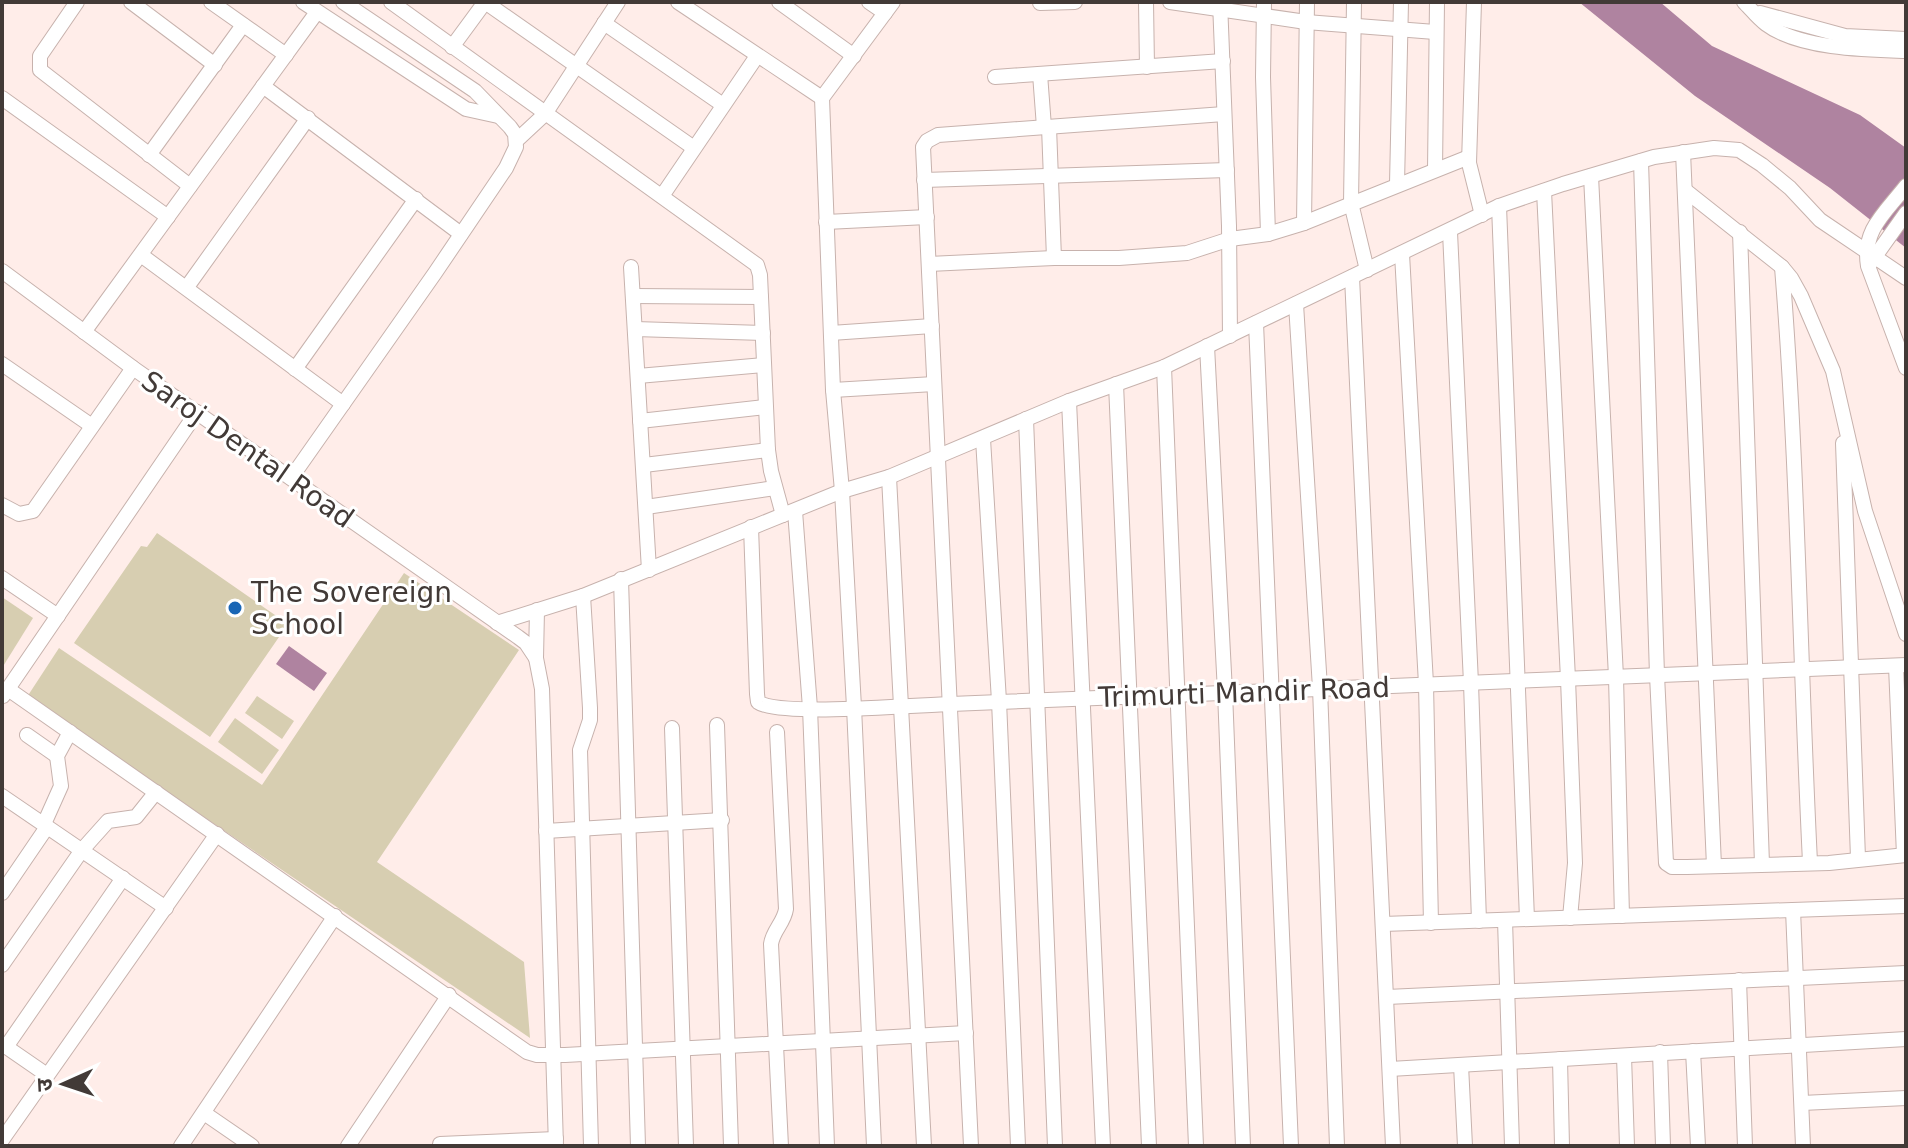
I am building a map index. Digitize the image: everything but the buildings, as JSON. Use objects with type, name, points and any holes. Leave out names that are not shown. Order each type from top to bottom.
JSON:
[{"type":"street","points":[[131,2],[215,65]]},
{"type":"street","points":[[211,2],[286,55]]},
{"type":"street","points":[[303,2],[466,109],[499,116]]},
{"type":"street","points":[[391,2],[757,265],[760,275],[768,450],[775,488],[789,513],[810,708],[827,1146]]},
{"type":"street","points":[[452,47],[485,2],[694,148]]},
{"type":"street","points":[[516,141],[545,114],[618,2]]},
{"type":"street","points":[[678,2],[822,98]]},
{"type":"street","points":[[779,2],[854,56]]},
{"type":"street","points":[[869,2],[889,8],[822,98],[833,390],[854,707],[874,1146]]},
{"type":"street","points":[[1040,3],[1075,2]]},
{"type":"street","points":[[1146,2],[1147,67]]},
{"type":"street","points":[[1170,2],[1263,9],[1306,22],[1435,32]]},
{"type":"street","points":[[1304,223],[1307,2]]},
{"type":"street","points":[[1354,2],[1351,203],[1367,270]]},
{"type":"street","points":[[1397,184],[1401,2]]},
{"type":"street","points":[[1435,170],[1437,2]]},
{"type":"street","points":[[1474,2],[1469,157],[1482,215]]},
{"type":"street","points":[[75,3],[40,56],[40,70],[190,186]]},
{"type":"street","points":[[291,478],[506,168],[514,154],[516,141],[510,127],[475,91],[353,5]]},
{"type":"street","points":[[1220,6],[1230,239],[1230,336]]},
{"type":"street","points":[[1748,6],[1799,25],[1845,36],[1906,39]]},
{"type":"street","points":[[1748,6],[1767,25],[1812,42],[1872,52],[1906,51]]},
{"type":"street","points":[[1263,9],[1268,234]]},
{"type":"street","points":[[84,332],[317,12]]},
{"type":"street","points":[[604,23],[723,105]]},
{"type":"street","points":[[149,155],[243,25]]},
{"type":"street","points":[[662,196],[757,56]]},
{"type":"street","points":[[995,77],[1223,61]]},
{"type":"street","points":[[1040,74],[1051,177],[1054,258]]},
{"type":"street","points":[[263,86],[461,234]]},
{"type":"street","points":[[2,98],[168,217]]},
{"type":"street","points":[[971,1146],[923,147],[938,135],[1224,114]]},
{"type":"street","points":[[187,287],[308,118]]},
{"type":"street","points":[[497,623],[583,596],[842,491],[889,477],[1069,401],[1164,367],[1499,206],[1641,161],[1714,148],[1739,150],[1790,188],[1820,220],[1906,278]]},
{"type":"street","points":[[1683,152],[1714,866]]},
{"type":"street","points":[[929,264],[1187,253],[1230,239],[1268,234],[1304,223],[1469,157]]},
{"type":"street","points":[[1641,161],[1666,863],[1672,867],[1829,863],[1905,855],[1901,666]]},
{"type":"street","points":[[924,180],[1227,170]]},
{"type":"street","points":[[1591,176],[1616,677],[1622,916]]},
{"type":"street","points":[[1906,186],[1868,236],[1906,368]]},
{"type":"street","points":[[1544,191],[1575,863],[1570,918]]},
{"type":"street","points":[[1686,191],[1782,267],[1801,296],[1833,371],[1865,511],[1906,634]]},
{"type":"street","points":[[295,369],[416,199]]},
{"type":"street","points":[[1499,206],[1527,919]]},
{"type":"street","points":[[1872,255],[1906,213]]},
{"type":"street","points":[[826,222],[927,217]]},
{"type":"street","points":[[1450,232],[1479,921]]},
{"type":"street","points":[[1740,232],[1762,864]]},
{"type":"street","points":[[1402,254],[1426,684],[1431,923]]},
{"type":"street","points":[[141,255],[343,404]]},
{"type":"street","points":[[631,267],[649,570]]},
{"type":"street","points":[[1782,267],[1791,379],[1810,862]]},
{"type":"street","name":"Saroj Dental Road","points":[[2,271],[133,368],[526,643],[536,658]]},
{"type":"street","points":[[1352,277],[1393,1146]]},
{"type":"street","points":[[633,296],[761,297]]},
{"type":"street","points":[[1296,304],[1320,688],[1337,1146]]},
{"type":"street","points":[[1256,323],[1291,1146]]},
{"type":"street","points":[[831,333],[932,326]]},
{"type":"street","points":[[635,329],[763,333]]},
{"type":"street","points":[[1207,346],[1225,692],[1243,1146]]},
{"type":"street","points":[[2,364],[92,426]]},
{"type":"street","points":[[638,376],[764,365]]},
{"type":"street","points":[[1164,367],[1196,1146]]},
{"type":"street","points":[[2,505],[19,514],[33,511],[133,368]]},
{"type":"street","points":[[833,390],[934,384]]},
{"type":"street","points":[[1116,384],[1149,1146]]},
{"type":"street","points":[[1069,401],[1103,1146]]},
{"type":"street","points":[[1842,402],[1858,858]]},
{"type":"street","points":[[640,421],[765,407]]},
{"type":"street","points":[[197,412],[5,693],[70,732],[527,1052],[587,1054],[966,1033]]},
{"type":"street","points":[[1026,419],[1055,1146]]},
{"type":"street","points":[[983,439],[999,701],[1018,1146]]},
{"type":"street","points":[[644,465],[768,450]]},
{"type":"street","points":[[889,477],[924,1146]]},
{"type":"street","points":[[646,507],[775,488]]},
{"type":"street","name":"Trimurti Mandir Road","points":[[751,527],[758,702],[766,707],[951,704],[1901,666]]},
{"type":"street","points":[[2,578],[58,616]]},
{"type":"street","points":[[621,579],[638,1146]]},
{"type":"street","points":[[583,596],[590,720],[580,750],[581,830],[591,1146]]},
{"type":"street","points":[[440,1144],[556,1142],[542,689],[536,658],[537,610]]},
{"type":"street","points":[[717,725],[731,1146]]},
{"type":"street","points":[[672,728],[686,1146]]},
{"type":"street","points":[[2,893],[45,826],[61,786],[57,756],[70,732]]},
{"type":"street","points":[[777,732],[786,909],[771,944],[781,1146]]},
{"type":"street","points":[[27,735],[57,756]]},
{"type":"street","points":[[2,965],[82,850],[108,821],[136,817],[156,792]]},
{"type":"street","points":[[3,800],[166,908]]},
{"type":"street","points":[[546,831],[722,820]]},
{"type":"street","points":[[2,1140],[217,834]]},
{"type":"street","points":[[47,1075],[4,1046],[123,878]]},
{"type":"street","points":[[1383,924],[1906,906]]},
{"type":"street","points":[[1793,910],[1803,1146]]},
{"type":"street","points":[[181,1146],[335,916]]},
{"type":"street","points":[[1505,920],[1512,1146]]},
{"type":"street","points":[[1387,997],[1906,973]]},
{"type":"street","points":[[1739,980],[1745,1146]]},
{"type":"street","points":[[348,1146],[449,995]]},
{"type":"street","points":[[1390,1069],[1906,1039]]},
{"type":"street","points":[[1693,1051],[1698,1146]]},
{"type":"street","points":[[1660,1052],[1663,1146]]},
{"type":"street","points":[[1624,1056],[1627,1146]]},
{"type":"street","points":[[1560,1059],[1562,1146]]},
{"type":"street","points":[[1461,1065],[1465,1146]]},
{"type":"street","points":[[1802,1103],[1906,1098]]},
{"type":"street","points":[[204,1113],[252,1146]]},
{"type":"shaded area","points":[[1579,2],[1660,2],[1712,46],[1860,115],[1906,148],[1906,248],[1830,188],[1695,96]]},
{"type":"shaded area","points":[[157,533],[288,624],[210,737],[74,643],[141,546],[147,547]]},
{"type":"shaded area","points":[[404,573],[519,650],[377,862],[524,962],[530,1038],[27,697],[59,648],[262,785]]},
{"type":"shaded area","points":[[2,597],[33,618],[2,668]]},
{"type":"shaded area","points":[[289,646],[327,673],[314,691],[276,664]]},
{"type":"shaded area","points":[[257,696],[294,721],[282,739],[245,713]]},
{"type":"shaded area","points":[[235,718],[279,750],[262,774],[218,742]]},
{"type":"place","name":"The Sovereign School","points":[[235,608]]}]
